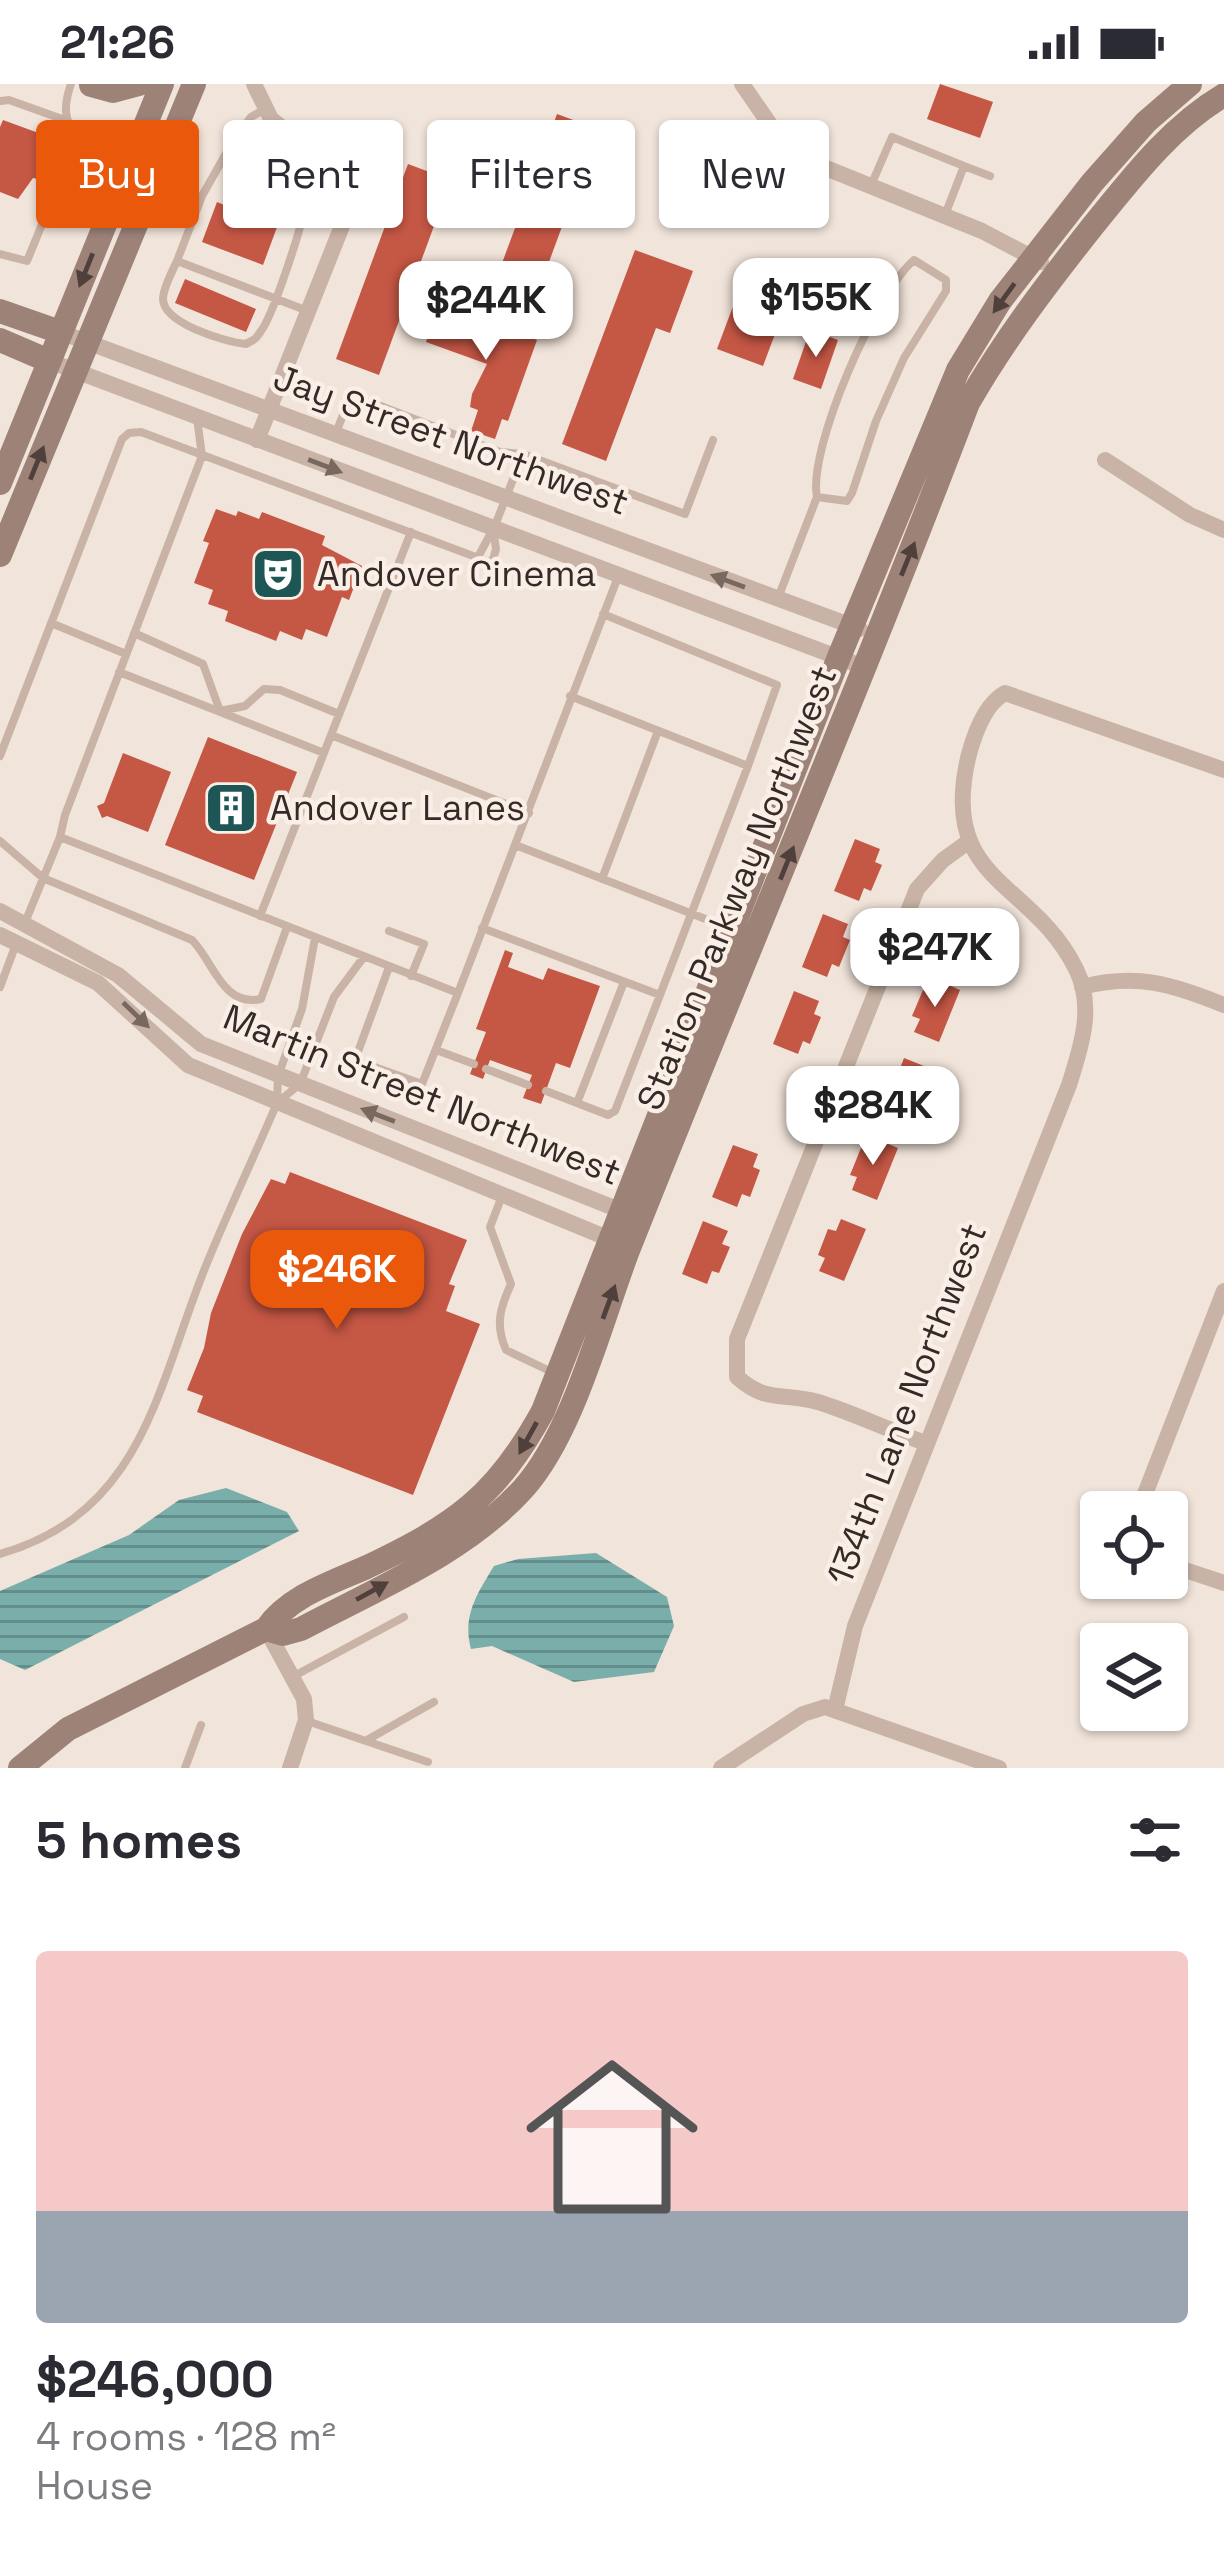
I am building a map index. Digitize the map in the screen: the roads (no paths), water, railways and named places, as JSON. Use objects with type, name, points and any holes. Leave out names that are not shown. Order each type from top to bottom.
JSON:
[{"type":"street","points":[[91,84],[112,91],[139,84]]},
{"type":"street","points":[[0,483],[162,84]]},
{"type":"street","points":[[0,554],[194,84]]},
{"type":"street","points":[[254,84],[271,119],[334,169],[343,196],[344,221],[257,440]]},
{"type":"street","points":[[742,84],[780,139],[811,162],[945,215],[1058,271]]},
{"type":"street","name":"Station Parkway Northwest","points":[[744,934],[839,657],[958,370],[1000,301],[1106,168],[1168,100],[1190,84]]},
{"type":"street","name":"Station Parkway Northwest","points":[[20,1768],[68,1729],[266,1629],[279,1611],[392,1555],[486,1495],[518,1456],[568,1379],[744,934],[878,634],[968,403],[1001,345],[1164,143],[1224,95]]},
{"type":"street","name":"Jay Street Northwest","points":[[0,311],[878,634]]},
{"type":"street","name":"Jay Street Northwest","points":[[0,340],[864,667]]},
{"type":"street","points":[[1105,460],[1190,515],[1224,530]]},
{"type":"street","points":[[1224,770],[1005,693],[986,711],[970,748],[962,811],[968,842],[1004,891],[1044,925],[1064,950],[1082,987],[1117,978],[1164,983],[1224,1005]]},
{"type":"street","points":[[926,1443],[814,1400],[754,1391],[737,1377],[737,1339],[917,890],[943,860],[968,842]]},
{"type":"street","name":"Martin Street Northwest","points":[[0,911],[118,975],[201,1044],[632,1215]]},
{"type":"street","name":"Martin Street Northwest","points":[[8,939],[98,983],[188,1065],[620,1244]]},
{"type":"street","name":"134th Lane Northwest","points":[[835,1710],[855,1626],[1070,1085],[1084,1038],[1082,987]]},
{"type":"street","points":[[1146,1491],[1224,1291]]},
{"type":"street","points":[[1188,1571],[1224,1583]]},
{"type":"street","points":[[266,1629],[304,1700],[305,1720],[290,1768]]},
{"type":"street","points":[[721,1768],[802,1714],[824,1707],[999,1768]]},
{"type":"lane","points":[[4,101],[65,120],[71,84]]},
{"type":"lane","points":[[249,120],[266,109]]},
{"type":"lane","points":[[872,184],[892,137],[990,176]]},
{"type":"lane","points":[[223,159],[202,196],[163,296],[172,319],[246,344],[256,338],[265,326],[301,228]]},
{"type":"lane","points":[[945,215],[964,166]]},
{"type":"lane","points":[[0,254],[27,261],[41,228]]},
{"type":"lane","points":[[177,260],[309,312]]},
{"type":"lane","points":[[778,599],[818,497],[814,482],[834,408],[884,297],[914,260],[946,280],[946,291],[904,358],[876,421],[852,494],[847,501],[818,497]]},
{"type":"lane","points":[[335,435],[346,407],[354,401],[373,403],[685,514],[713,440]]},
{"type":"lane","points":[[0,987],[8,939],[23,925],[60,837],[64,815],[202,456],[196,418]]},
{"type":"lane","points":[[0,756],[122,439],[129,433],[141,433],[492,563],[493,529]]},
{"type":"lane","points":[[478,557],[523,454]]},
{"type":"lane","points":[[260,916],[411,532]]},
{"type":"lane","points":[[389,967],[355,1060],[422,1084],[518,846],[570,696],[619,575]]},
{"type":"lane","points":[[546,1091],[608,1115],[615,1111],[777,685],[603,614]]},
{"type":"lane","points":[[51,623],[126,654]]},
{"type":"lane","points":[[134,633],[202,664],[220,711]]},
{"type":"lane","points":[[119,672],[324,752]]},
{"type":"lane","points":[[220,711],[245,706],[264,689],[280,690],[339,714]]},
{"type":"lane","points":[[570,696],[748,766]]},
{"type":"lane","points":[[602,879],[658,731]]},
{"type":"lane","points":[[331,735],[530,813]]},
{"type":"lane","points":[[60,837],[458,994]]},
{"type":"lane","points":[[0,841],[43,878],[192,940],[208,955],[216,978],[229,992],[256,1002],[287,927]]},
{"type":"lane","points":[[518,846],[744,934]]},
{"type":"lane","points":[[482,928],[660,995]]},
{"type":"lane","points":[[389,931],[424,944],[411,976]]},
{"type":"lane","points":[[0,1554],[34,1544],[88,1510],[126,1463],[146,1424],[207,1263],[277,1103],[278,1076],[302,1009],[315,938]]},
{"type":"lane","points":[[277,1103],[300,1084],[334,997],[364,957]]},
{"type":"lane","points":[[577,1103],[624,982]]},
{"type":"lane","points":[[436,1050],[474,1064]]},
{"type":"lane","points":[[486,1069],[528,1084]]},
{"type":"lane","points":[[502,1193],[490,1227],[511,1285],[500,1309],[499,1335],[506,1350],[568,1379]]},
{"type":"lane","points":[[292,1677],[404,1618]]},
{"type":"lane","points":[[366,1741],[434,1702]]},
{"type":"lane","points":[[305,1720],[428,1762]]},
{"type":"lane","points":[[185,1768],[200,1725]]},
{"type":"water","points":[[226,1488],[287,1512],[299,1531],[25,1670],[0,1659],[0,1591],[129,1535],[179,1500]]},
{"type":"water","points":[[596,1553],[667,1597],[674,1626],[654,1672],[574,1682],[492,1646],[471,1649],[470,1616],[494,1566],[518,1559]]},
{"type":"place","name":"Andover Cinema","points":[[278,574]]},
{"type":"place","name":"Andover Lanes","points":[[231,808]]}]
